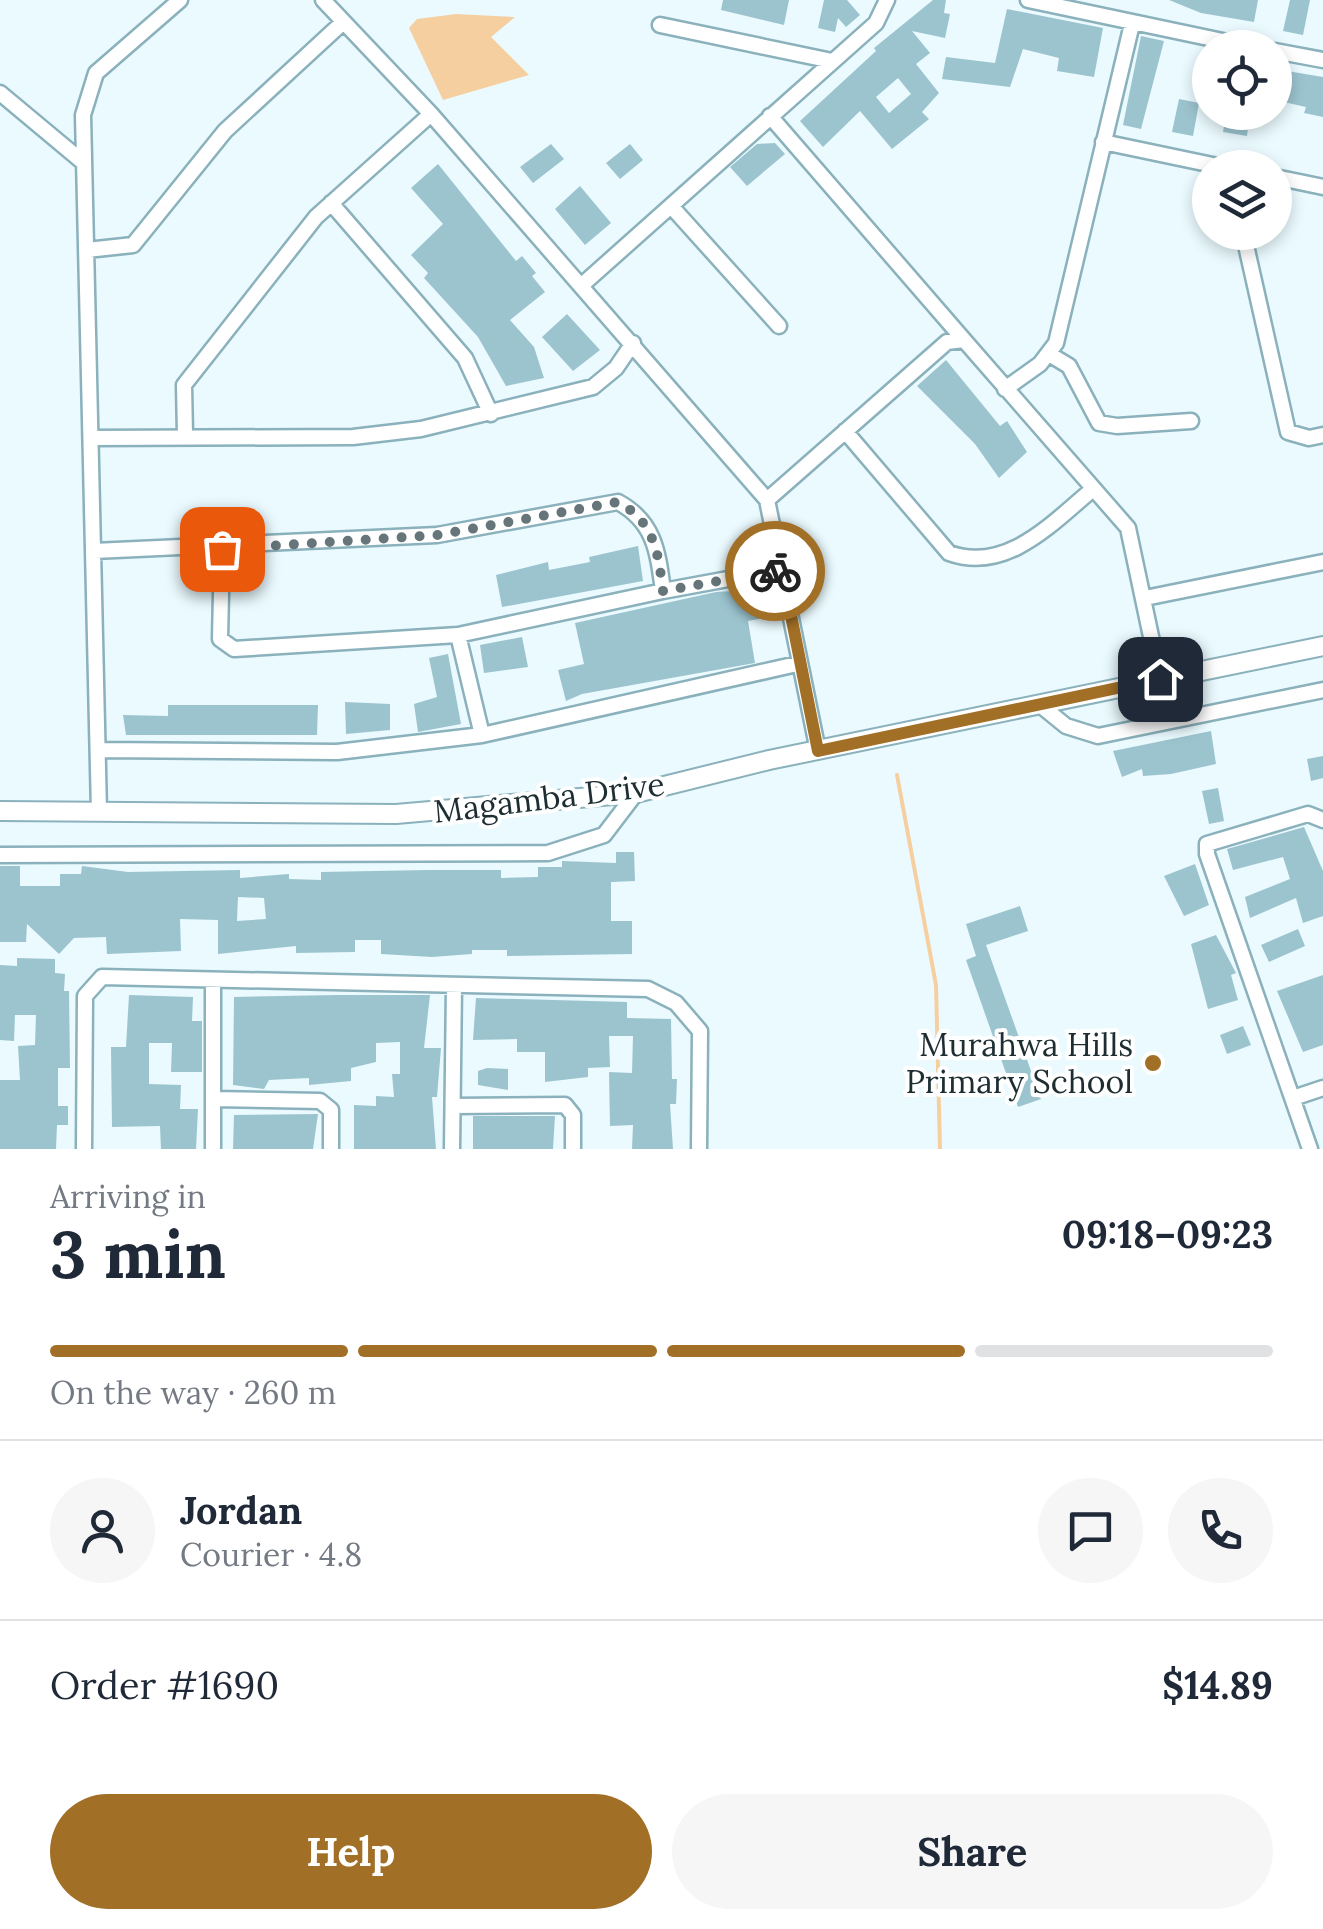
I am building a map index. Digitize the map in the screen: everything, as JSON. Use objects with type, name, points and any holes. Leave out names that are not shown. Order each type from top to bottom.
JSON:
[{"type":"street","points":[[99,812],[83,114],[96,72],[180,0]]},
{"type":"street","points":[[323,0],[341,24],[432,114],[767,500],[797,664],[818,751]]},
{"type":"street","points":[[582,285],[876,24],[886,0]]},
{"type":"street","points":[[1028,0],[1192,36]]},
{"type":"street","points":[[87,250],[133,245],[225,132],[341,24]]},
{"type":"street","points":[[1006,389],[1056,344],[1132,24]]},
{"type":"street","points":[[660,25],[832,61]]},
{"type":"street","points":[[1292,54],[1323,60]]},
{"type":"street","points":[[0,93],[84,163]]},
{"type":"street","points":[[185,434],[184,385],[331,202],[432,114]]},
{"type":"street","points":[[770,116],[1128,528],[1160,679]]},
{"type":"street","points":[[1103,142],[1192,161]]},
{"type":"street","points":[[1292,181],[1323,187]]},
{"type":"street","points":[[331,202],[465,358],[491,414]]},
{"type":"street","points":[[670,206],[779,326]]},
{"type":"street","points":[[1247,250],[1288,432],[1309,438],[1323,435]]},
{"type":"street","points":[[767,500],[947,342],[964,340]]},
{"type":"street","points":[[92,438],[185,434],[353,437],[421,429],[593,387],[616,368],[633,343]]},
{"type":"street","points":[[1048,354],[1068,366],[1100,423],[1118,426],[1191,421]]},
{"type":"street","points":[[844,431],[949,553],[963,558],[1006,553],[1032,539],[1093,488]]},
{"type":"street","points":[[94,551],[222,549],[438,535],[618,502],[639,516],[656,540],[663,591]]},
{"type":"street","points":[[222,549],[220,640],[229,647],[349,645],[458,635],[782,570]]},
{"type":"street","points":[[1145,598],[1323,562]]},
{"type":"street","points":[[458,635],[482,735]]},
{"type":"street","name":"Magamba Drive","points":[[0,811],[396,814],[636,793],[1323,646]]},
{"type":"street","points":[[99,750],[338,752],[482,735],[797,664]]},
{"type":"street","points":[[1039,704],[1066,726],[1098,736],[1323,690]]},
{"type":"street","points":[[0,856],[548,853],[604,836],[636,793]]},
{"type":"street","points":[[1310,1149],[1207,854],[1207,844],[1308,814],[1323,820]]},
{"type":"street","points":[[84,1149],[84,1008],[92,983],[102,977],[648,989],[676,1003],[700,1031],[698,1149]]},
{"type":"street","points":[[213,980],[214,1149]]},
{"type":"street","points":[[452,1149],[454,984]]},
{"type":"street","points":[[1294,1098],[1323,1088]]},
{"type":"street","points":[[214,1099],[320,1101],[331,1110],[331,1149]]},
{"type":"street","points":[[453,1106],[565,1106],[573,1116],[573,1149]]},
{"type":"shaded area","points":[[456,14],[515,17],[491,37],[529,75],[443,100],[409,28],[417,19]]},
{"type":"building","points":[[723,0],[789,0],[784,25],[721,10]]},
{"type":"building","points":[[824,0],[847,0],[860,15],[846,27],[838,18],[835,32],[818,28]]},
{"type":"building","points":[[933,0],[946,0],[944,13],[950,14],[945,38],[912,31],[930,53],[916,64],[939,93],[922,112],[929,119],[892,149],[860,111],[823,147],[800,121],[876,51],[874,48]],"holes":[[[898,78],[911,94],[889,113],[876,97]]]},
{"type":"building","points":[[1169,0],[1258,0],[1254,22],[1201,13]]},
{"type":"building","points":[[1290,0],[1310,0],[1303,35],[1283,30]]},
{"type":"building","points":[[1007,9],[1103,28],[1094,77],[1057,71],[1059,58],[1023,49],[1010,87],[942,79],[946,57],[995,63]]},
{"type":"building","points":[[1141,36],[1164,41],[1141,129],[1123,125]]},
{"type":"building","points":[[1292,72],[1323,77],[1323,117],[1304,113],[1306,107],[1292,104]]},
{"type":"building","points":[[1179,99],[1192,102],[1193,136],[1172,132]]},
{"type":"building","points":[[1223,130],[1248,130],[1247,136]]},
{"type":"building","points":[[775,143],[785,154],[747,186],[730,167],[757,144]]},
{"type":"building","points":[[551,144],[564,159],[533,183],[520,167]]},
{"type":"building","points":[[630,144],[643,160],[620,179],[606,163]]},
{"type":"building","points":[[438,164],[516,261],[522,256],[536,273],[532,276],[545,292],[510,320],[534,347],[544,378],[506,386],[478,337],[424,278],[428,273],[411,255],[443,224],[411,188]]},
{"type":"building","points":[[580,186],[611,223],[585,245],[555,209]]},
{"type":"building","points":[[567,314],[600,350],[573,371],[542,337]]},
{"type":"building","points":[[946,360],[1000,426],[1007,421],[1027,452],[999,478],[975,444],[917,386]]},
{"type":"building","points":[[638,546],[643,581],[502,607],[496,575],[548,562],[549,570],[590,562],[589,557]]},
{"type":"building","points":[[764,589],[769,617],[748,621],[755,663],[582,694],[566,701],[558,670],[584,664],[575,623],[716,592]]},
{"type":"building","points":[[522,637],[528,667],[484,673],[480,645]]},
{"type":"building","points":[[448,654],[461,724],[418,732],[414,704],[437,697],[429,658]]},
{"type":"building","points":[[345,702],[390,704],[390,730],[346,734]]},
{"type":"building","points":[[168,705],[318,705],[317,735],[126,735],[123,715],[168,716]]},
{"type":"building","points":[[1211,731],[1216,764],[1143,776],[1142,769],[1122,777],[1113,751]]},
{"type":"building","points":[[1323,756],[1323,778],[1311,781],[1307,759]]},
{"type":"building","points":[[1218,788],[1224,821],[1209,824],[1202,791]]},
{"type":"building","points":[[1304,827],[1323,871],[1323,916],[1303,923],[1296,898],[1250,918],[1245,897],[1290,879],[1283,857],[1233,870],[1227,849]]},
{"type":"building","points":[[616,852],[634,852],[635,881],[611,882],[611,921],[632,921],[632,954],[507,956],[507,950],[472,950],[472,954],[432,957],[381,954],[381,940],[355,940],[355,952],[296,953],[296,946],[218,954],[218,920],[180,919],[181,951],[107,954],[106,937],[74,938],[59,954],[27,924],[26,942],[0,942],[0,866],[20,866],[20,886],[60,886],[60,874],[81,874],[82,866],[128,872],[240,870],[240,878],[289,874],[289,879],[321,880],[321,872],[428,870],[501,870],[501,878],[538,877],[538,867],[562,867],[562,861],[616,863]],"holes":[[[238,897],[264,898],[266,919],[237,921]]]},
{"type":"building","points":[[1195,864],[1209,905],[1184,916],[1164,876]]},
{"type":"building","points":[[1020,906],[1028,931],[986,945],[1041,1099],[1018,1107],[966,960],[976,956],[966,924]]},
{"type":"building","points":[[1298,929],[1305,946],[1269,962],[1261,945]]},
{"type":"building","points":[[1216,935],[1236,973],[1231,975],[1238,1000],[1208,1009],[1191,944]]},
{"type":"building","points":[[17,958],[55,959],[55,973],[65,974],[64,991],[69,991],[70,1068],[58,1068],[58,1106],[68,1106],[68,1125],[57,1125],[56,1149],[0,1149],[0,1080],[20,1080],[18,1046],[35,1045],[36,1015],[15,1015],[14,1041],[0,1040],[0,965],[17,966]]},
{"type":"building","points":[[1323,975],[1323,1045],[1303,1052],[1277,991]]},
{"type":"building","points":[[129,995],[193,997],[192,1021],[202,1021],[202,1072],[171,1072],[172,1043],[149,1043],[149,1084],[181,1085],[180,1109],[198,1109],[196,1149],[161,1149],[160,1126],[112,1127],[111,1047],[126,1047]]},
{"type":"building","points":[[430,995],[424,1048],[441,1048],[437,1097],[432,1097],[436,1149],[354,1149],[354,1105],[376,1106],[376,1096],[394,1097],[392,1074],[400,1074],[400,1042],[376,1043],[376,1062],[351,1068],[351,1081],[309,1085],[309,1078],[269,1080],[264,1089],[233,1085],[234,997]]},
{"type":"building","points":[[476,998],[627,1002],[627,1018],[671,1019],[672,1079],[677,1079],[676,1104],[670,1104],[673,1149],[632,1149],[633,1125],[610,1126],[609,1072],[632,1073],[633,1036],[609,1036],[610,1067],[588,1068],[588,1077],[545,1082],[545,1052],[517,1052],[517,1039],[473,1040]]},
{"type":"building","points":[[1243,1026],[1251,1045],[1227,1054],[1220,1035]]},
{"type":"building","points":[[508,1069],[508,1090],[478,1085],[478,1071]]},
{"type":"building","points":[[318,1114],[313,1149],[233,1149],[234,1115]]},
{"type":"building","points":[[473,1116],[555,1116],[553,1149],[473,1149]]},
{"type":"waterway","points":[[897,775],[936,985],[940,1149]]},
{"type":"way so far","points":[[222,549],[438,535],[618,502],[639,516],[656,540],[663,591],[775,571]]},
{"type":"place","name":"Murahwa Hills Primary School","points":[[1153,1063]]},
{"type":"route","points":[[775,571],[782,570],[797,664],[818,751],[1160,679]]}]
